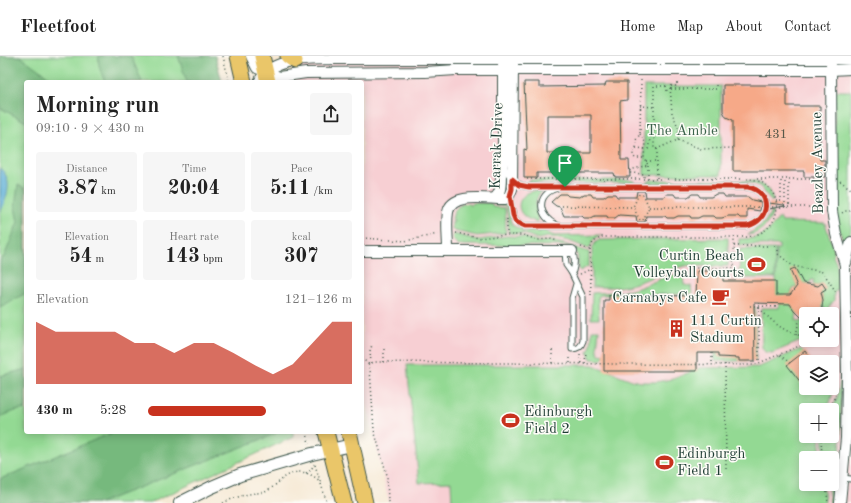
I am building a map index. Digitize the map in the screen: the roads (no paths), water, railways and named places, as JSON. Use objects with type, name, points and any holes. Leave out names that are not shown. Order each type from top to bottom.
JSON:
[{"type":"main road","points":[[238,56],[244,80]]},
{"type":"main road","points":[[262,56],[264,79]]},
{"type":"main road","points":[[327,434],[344,503]]},
{"type":"main road","points":[[351,438],[365,503]]},
{"type":"street","points":[[252,56],[264,79]]},
{"type":"street","points":[[264,79],[276,64],[292,58],[342,59],[508,57],[851,59]]},
{"type":"street","points":[[508,57],[508,70]]},
{"type":"street","name":"Beazley Avenue","points":[[831,59],[832,211],[836,234],[845,265],[847,374],[845,452],[847,478],[840,503]]},
{"type":"street","points":[[264,79],[306,73],[425,72],[456,70],[851,69]]},
{"type":"street","name":"Karrak Drive","points":[[508,70],[512,189],[510,196],[505,199],[495,198],[500,191],[501,168],[503,163],[508,70]]},
{"type":"street","points":[[448,250],[448,213],[452,204],[457,200],[462,199],[495,198]]},
{"type":"street","name":"Beazley Avenue","points":[[845,265],[851,242]]},
{"type":"street","points":[[364,251],[572,249]]},
{"type":"street","points":[[180,503],[240,475],[331,450],[351,438]]},
{"type":"lane","points":[[503,163],[512,179],[519,185],[529,187],[748,187],[758,191],[764,199],[765,204],[761,219],[752,225],[747,226],[525,226],[514,218],[510,196]]},
{"type":"lane","points":[[559,226],[550,222],[546,218],[542,210],[542,204],[545,196],[552,189],[560,187]]},
{"type":"lane","points":[[571,272],[574,268],[572,249]]},
{"type":"lane","points":[[572,249],[566,265],[583,297],[584,309],[583,341],[578,349],[572,349],[572,298],[576,284]]},
{"type":"water","points":[[0,168],[5,173],[8,190],[0,214]]},
{"type":"place","name":"Curtin Beach Volleyball Courts","points":[[757,264]]},
{"type":"place","name":"Carnabys Cafe","points":[[720,297]]},
{"type":"place","name":"111 Curtin Stadium","points":[[677,329]]},
{"type":"place","name":"Edinburgh Field 2","points":[[511,420]]},
{"type":"place","name":"Edinburgh Field 1","points":[[664,462]]},
{"type":"park label","name":"The Amble","points":[[682,130]]}]
